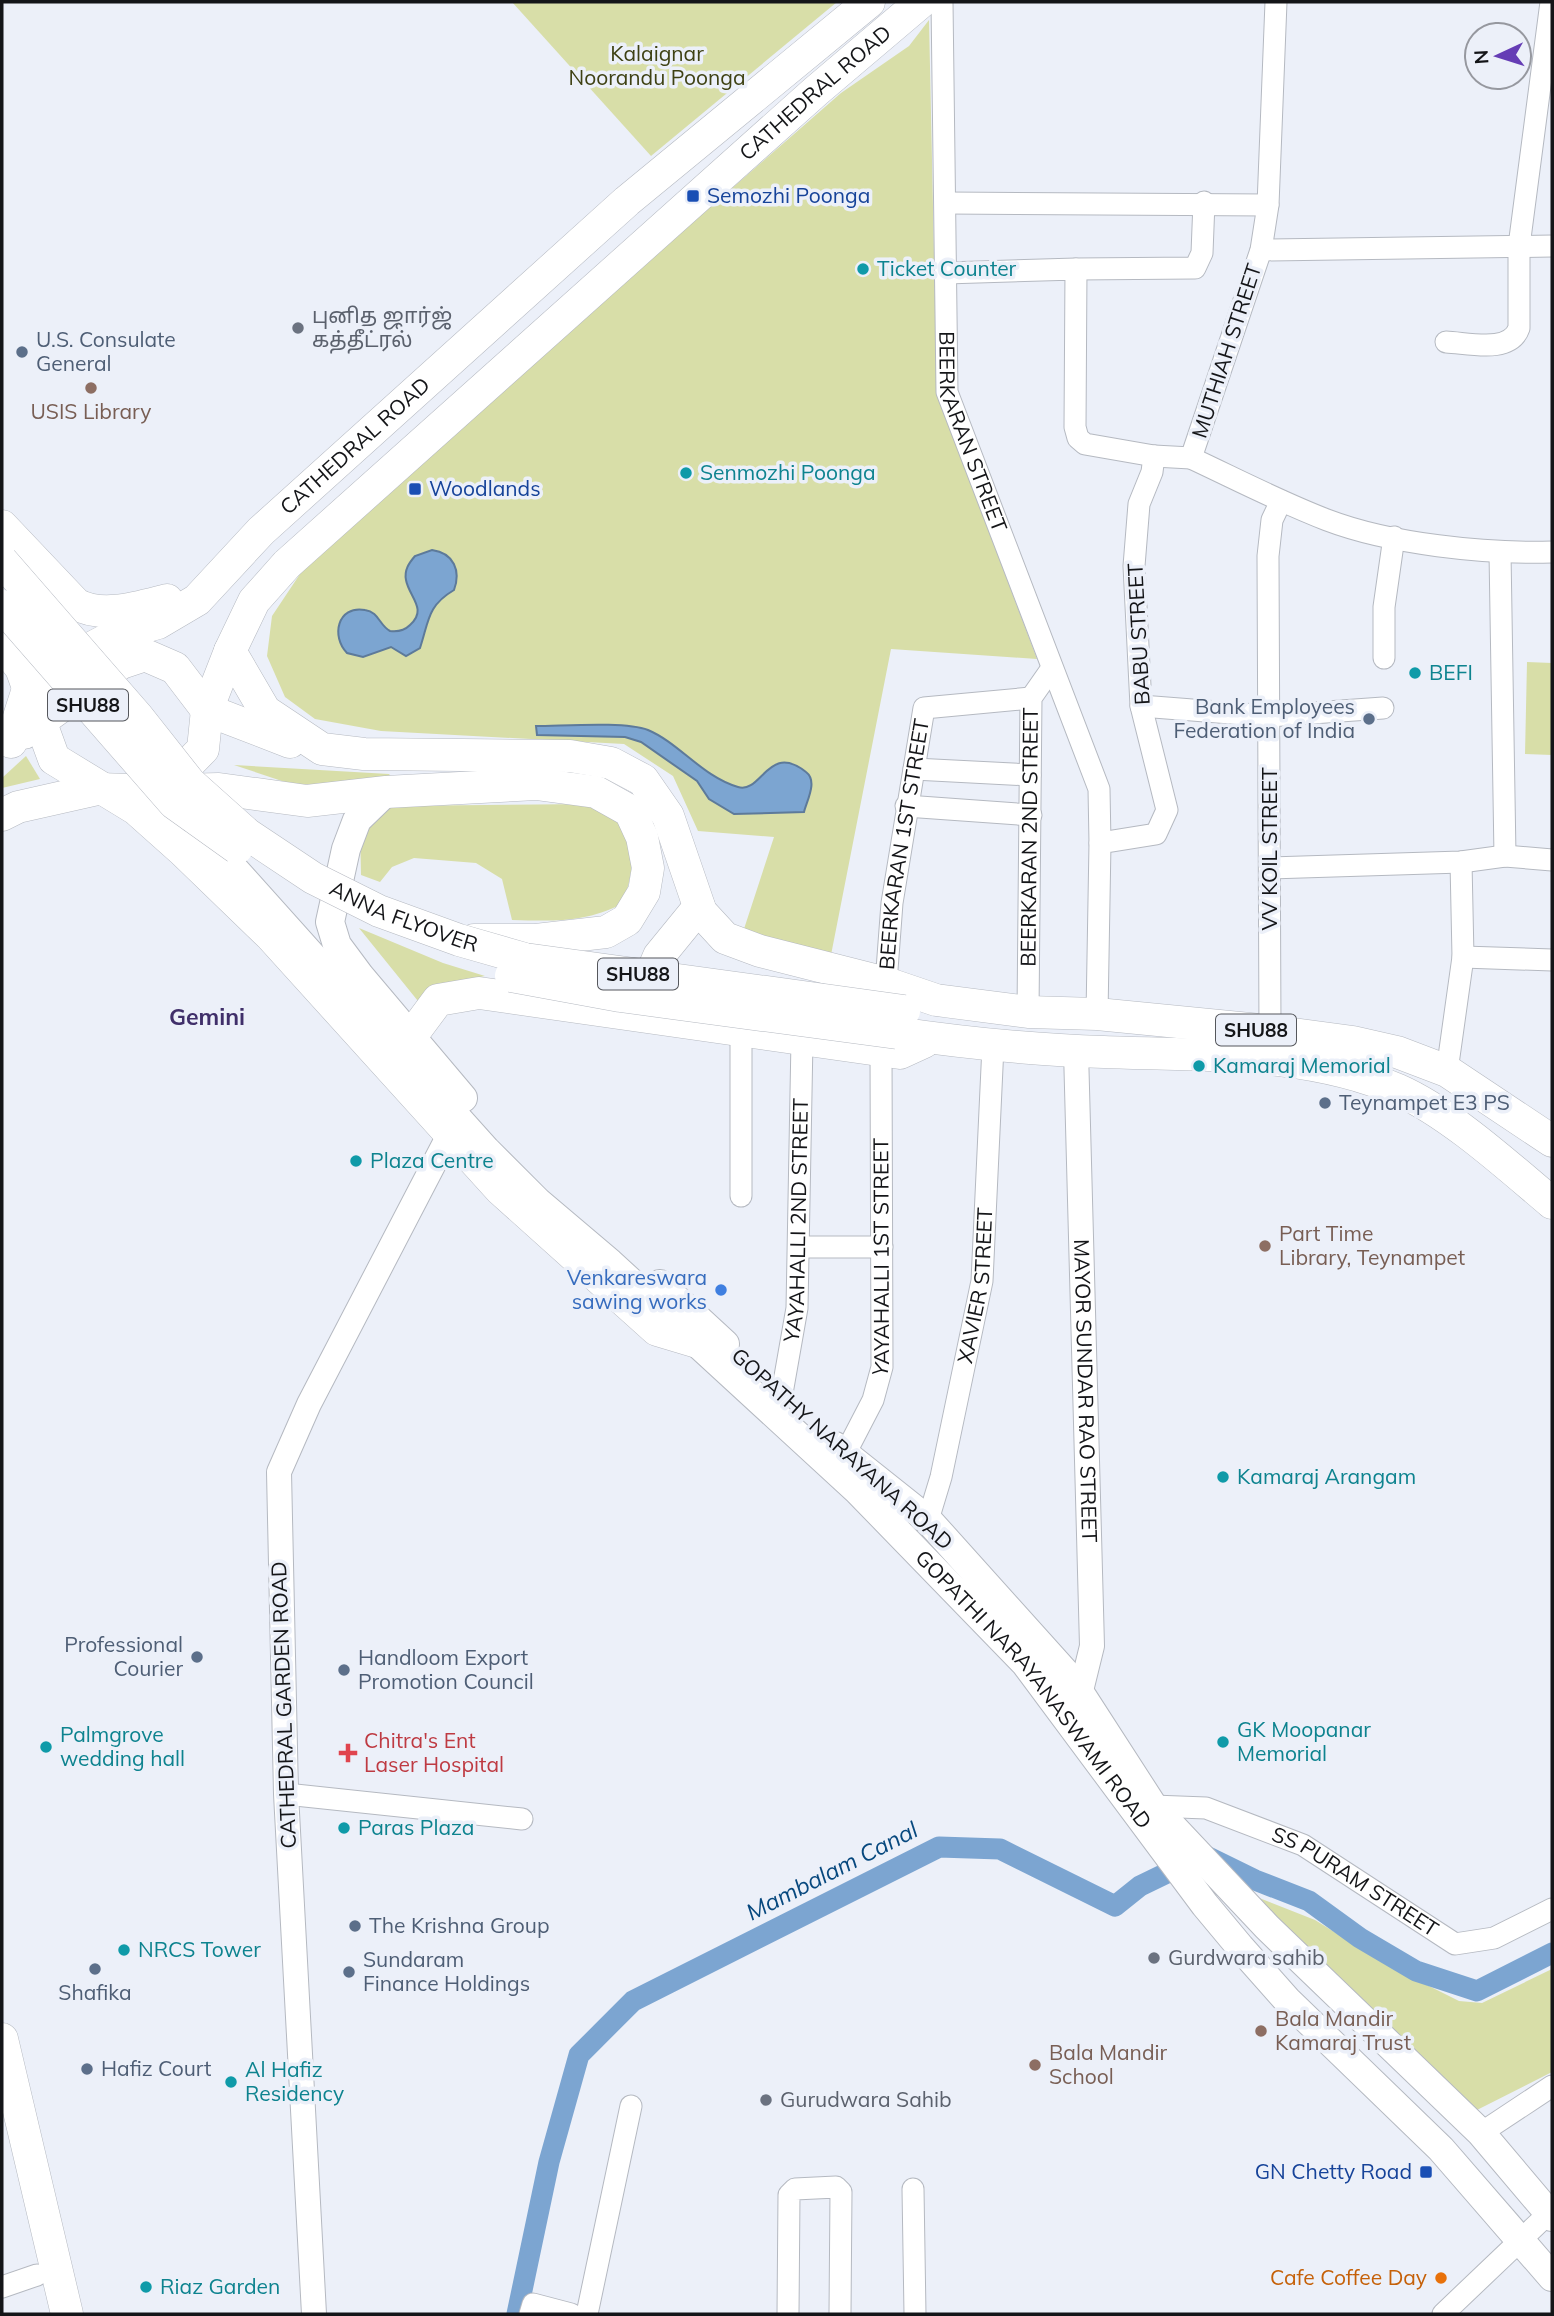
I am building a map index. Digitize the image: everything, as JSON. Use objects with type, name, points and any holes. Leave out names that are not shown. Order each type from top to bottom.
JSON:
[{"type":"main road","name":"CATHEDRAL ROAD","points":[[25,678],[116,635],[158,623],[197,600],[256,536],[627,201],[869,2]]},
{"type":"main road","name":"CATHEDRAL ROAD","points":[[207,710],[254,601],[287,564],[816,91],[921,2]]},
{"type":"main road","points":[[2,526],[76,604],[90,612],[134,608],[170,599],[256,536]]},
{"type":"main road","name":"ANNA FLYOVER","points":[[2,561],[137,716],[190,783],[247,834],[313,878],[379,911],[459,940],[526,959],[894,1032],[936,1000]]},
{"type":"main road","name":"ANNA FLYOVER","points":[[2,606],[168,797],[486,1150],[538,1202],[697,1342]]},
{"type":"main road","points":[[6,745],[25,678],[90,612]]},
{"type":"main road","points":[[2,644],[25,678],[54,759],[98,789],[136,809],[271,936],[500,1189],[657,1329],[697,1342]]},
{"type":"main road","points":[[230,652],[265,711],[285,727],[322,749]]},
{"type":"main road","points":[[6,745],[121,663],[145,655],[175,668],[207,710],[285,741],[364,754],[570,756],[611,763],[643,780],[668,816],[699,907],[725,938],[760,951],[886,983],[936,1000]]},
{"type":"main road","points":[[168,797],[203,749],[207,710]]},
{"type":"main road","points":[[2,815],[18,807],[98,789],[168,797],[219,789],[307,801],[386,792],[536,785],[596,792],[630,811],[642,837],[648,868],[644,892],[627,920],[606,932],[536,940],[459,940]]},
{"type":"main road","name":"GOPATHY NARAYANA ROAD","points":[[386,792],[357,820],[346,849],[330,922],[337,945],[360,976],[467,1104],[521,1160],[593,1227],[695,1314],[781,1399],[928,1520],[1033,1634],[1081,1694],[1153,1806],[1171,1841]]},
{"type":"main road","name":"ANNA FLYOVER","points":[[168,797],[245,854],[309,894],[379,927],[524,980],[993,1046]]},
{"type":"main road","points":[[634,1014],[659,957],[699,907]]},
{"type":"main road","points":[[412,1035],[438,1000],[459,994],[479,993],[802,1040],[894,1032]]},
{"type":"main road","name":"SHU88","points":[[936,1000],[1028,1012],[1097,1014],[1270,1031],[1353,1042],[1398,1052],[1447,1071],[1552,1141]]},
{"type":"main road","name":"SHU88","points":[[993,1046],[1295,1060],[1350,1073],[1400,1091],[1472,1137],[1552,1203]]},
{"type":"main road","name":"GOPATHI NARAYANASWAMI ROAD","points":[[697,1342],[895,1529],[1025,1663],[1071,1728],[1171,1841],[1205,1905],[1240,1947],[1287,2000],[1402,2112]]},
{"type":"main road","points":[[1171,1841],[1267,1927],[1481,2133],[1551,2215]]},
{"type":"main road","points":[[2,2039],[67,2314]]},
{"type":"main road","points":[[1429,2085],[1402,2112],[1522,2239],[1552,2277]]},
{"type":"main road","points":[[2,2121],[46,2314]]},
{"type":"street","name":"BEERKARAN STREET","points":[[942,2],[947,392],[1100,789],[1100,843]]},
{"type":"street","name":"MUTHIAH STREET","points":[[1276,2],[1268,205],[1261,250],[1191,458],[1329,521],[1394,537],[1500,553],[1552,552]]},
{"type":"street","points":[[1446,342],[1506,344],[1516,338],[1520,328],[1519,246],[1551,2]]},
{"type":"street","points":[[946,202],[1204,202],[1268,205]]},
{"type":"street","points":[[946,273],[1195,268],[1202,253],[1204,202]]},
{"type":"street","points":[[1261,250],[1552,246]]},
{"type":"street","points":[[1076,269],[1075,427],[1078,438],[1085,444],[1154,456],[1191,458]]},
{"type":"street","name":"BABU STREET","points":[[1100,843],[1156,834],[1167,810],[1141,706],[1134,566],[1139,503],[1152,472],[1154,456]]},
{"type":"street","name":"VV KOIL STREET","points":[[1270,1031],[1268,556],[1272,520],[1281,500]]},
{"type":"street","points":[[1384,658],[1384,607],[1394,537]]},
{"type":"street","points":[[1500,553],[1505,856]]},
{"type":"street","name":"BEERKARAN 2ND STREET","points":[[1028,1012],[1031,698],[1052,668]]},
{"type":"street","name":"BEERKARAN 1ST STREET","points":[[886,983],[892,903],[924,708],[1031,698]]},
{"type":"street","points":[[1141,706],[1269,716],[1383,708]]},
{"type":"street","points":[[914,769],[1030,775]]},
{"type":"street","points":[[906,806],[1031,815]]},
{"type":"street","points":[[1097,1014],[1100,843]]},
{"type":"street","points":[[1270,868],[1461,862],[1505,856],[1552,860]]},
{"type":"street","points":[[1447,1071],[1463,957],[1461,862]]},
{"type":"street","points":[[1463,957],[1552,961]]},
{"type":"street","points":[[741,1032],[741,1196]]},
{"type":"street","name":"YAYAHALLI 1ST STREET","points":[[845,1454],[873,1400],[882,1367],[882,1247],[894,1032]]},
{"type":"street","name":"YAYAHALLI 2ND STREET","points":[[781,1399],[797,1308],[802,1040]]},
{"type":"street","name":"XAVIER STREET","points":[[928,1520],[942,1477],[982,1281],[993,1046]]},
{"type":"street","name":"MAYOR SUNDAR RAO STREET","points":[[1071,1728],[1092,1646],[1076,1051]]},
{"type":"street","name":"CATHEDRAL GARDEN ROAD","points":[[314,2314],[286,1794],[279,1472],[309,1404],[449,1135]]},
{"type":"street","points":[[799,1247],[882,1247]]},
{"type":"street","points":[[286,1794],[522,1819]]},
{"type":"street","name":"SS PURAM STREET","points":[[1153,1806],[1206,1808],[1303,1845],[1455,1944],[1494,1938],[1552,1909]]},
{"type":"street","points":[[1481,2133],[1552,2086]]},
{"type":"street","points":[[587,2314],[631,2106]]},
{"type":"street","points":[[788,2314],[789,2195],[795,2189],[829,2187],[840,2189],[841,2192],[840,2314]]},
{"type":"street","points":[[913,2189],[915,2314]]},
{"type":"street","points":[[1443,2314],[1551,2215]]},
{"type":"street","points":[[2,2287],[37,2275]]},
{"type":"street","points":[[530,2314],[533,2304],[571,2314]]},
{"type":"green space","name":"Kalaignar Noorandu Poonga","points":[[512,2],[837,2],[651,156]]},
{"type":"green space","name":"Senmozhi Poonga","points":[[929,20],[937,393],[1037,659],[891,649],[831,955],[743,932],[774,837],[698,831],[673,776],[624,744],[381,731],[315,719],[285,697],[267,656],[272,616],[314,553],[841,93],[909,46]]},
{"type":"green space","points":[[1527,662],[1552,663],[1552,755],[1525,754]]},
{"type":"green space","points":[[26,756],[40,779],[2,788],[2,778]]},
{"type":"green space","points":[[217,764],[389,774],[394,780],[321,794],[234,765]]},
{"type":"green space","points":[[592,804],[614,817],[623,829],[631,849],[632,860],[622,904],[594,915],[555,920],[512,920],[502,879],[476,863],[414,858],[392,867],[380,882],[361,875],[360,827],[388,806]]},
{"type":"green space","points":[[359,928],[443,963],[485,976],[446,984],[422,1006]]},
{"type":"green space","points":[[1244,1892],[1315,1920],[1391,1967],[1459,2001],[1482,2003],[1552,1969],[1552,2072],[1471,2113]]},
{"type":"water","points":[[432,550],[450,559],[457,576],[454,590],[434,608],[420,648],[406,656],[391,647],[363,657],[347,653],[339,639],[338,631],[348,612],[370,611],[390,631],[403,630],[415,619],[417,608],[408,586],[406,570],[415,556]]},
{"type":"water","points":[[536,726],[638,727],[659,736],[714,776],[738,787],[746,787],[774,765],[783,763],[793,764],[806,772],[811,780],[811,791],[804,812],[734,814],[709,799],[697,781],[641,742],[625,737],[537,735]]},
{"type":"waterway","name":"Mambalam Canal","points":[[517,2314],[549,2162],[579,2055],[633,2001],[939,1847],[1000,1849],[1115,1906],[1140,1886],[1204,1855],[1255,1880],[1309,1901],[1360,1938],[1416,1971],[1477,1991],[1552,1953]]},
{"type":"place","name":"Semozhi Poonga","points":[[693,196]]},
{"type":"place","name":"Ticket Counter","points":[[863,269]]},
{"type":"place","name":"புனித ஜார்ஜ் கத்தீட்ரல்","points":[[298,328]]},
{"type":"place","name":"U.S. Consulate General","points":[[22,352]]},
{"type":"place","name":"USIS Library","points":[[91,388]]},
{"type":"place","name":"Senmozhi Poonga","points":[[686,473]]},
{"type":"place","name":"Woodlands","points":[[415,489]]},
{"type":"place","name":"BEFI","points":[[1415,673]]},
{"type":"place","name":"Bank Employees Federation of India","points":[[1369,719]]},
{"type":"place","name":"Kamaraj Memorial","points":[[1199,1066]]},
{"type":"place","name":"Teynampet E3 PS","points":[[1325,1103]]},
{"type":"place","name":"Plaza Centre","points":[[356,1161]]},
{"type":"place","name":"Part Time Library, Teynampet","points":[[1265,1246]]},
{"type":"place","name":"Venkareswara sawing works","points":[[721,1290]]},
{"type":"place","name":"Kamaraj Arangam","points":[[1223,1477]]},
{"type":"place","name":"Professional Courier","points":[[197,1657]]},
{"type":"place","name":"Handloom Export Promotion Council","points":[[344,1670]]},
{"type":"place","name":"GK Moopanar Memorial","points":[[1223,1742]]},
{"type":"place","name":"Palmgrove wedding hall","points":[[46,1747]]},
{"type":"place","name":"Chitra's Ent Laser Hospital","points":[[348,1753]]},
{"type":"place","name":"Paras Plaza","points":[[344,1828]]},
{"type":"place","name":"The Krishna Group","points":[[355,1926]]},
{"type":"place","name":"NRCS Tower","points":[[124,1950]]},
{"type":"place","name":"Gurdwara sahib","points":[[1154,1958]]},
{"type":"place","name":"Shafika","points":[[95,1969]]},
{"type":"place","name":"Sundaram Finance Holdings","points":[[349,1972]]},
{"type":"place","name":"Bala Mandir Kamaraj Trust","points":[[1261,2031]]},
{"type":"place","name":"Bala Mandir School","points":[[1035,2065]]},
{"type":"place","name":"Hafiz Court","points":[[87,2069]]},
{"type":"place","name":"Al Hafiz Residency","points":[[231,2082]]},
{"type":"place","name":"Gurudwara Sahib","points":[[766,2100]]},
{"type":"place","name":"GN Chetty Road","points":[[1426,2172]]},
{"type":"place","name":"Cafe Coffee Day","points":[[1441,2278]]},
{"type":"place","name":"Riaz Garden","points":[[146,2287]]},
{"type":"district","name":"Gemini","points":[[207,1017]]}]
